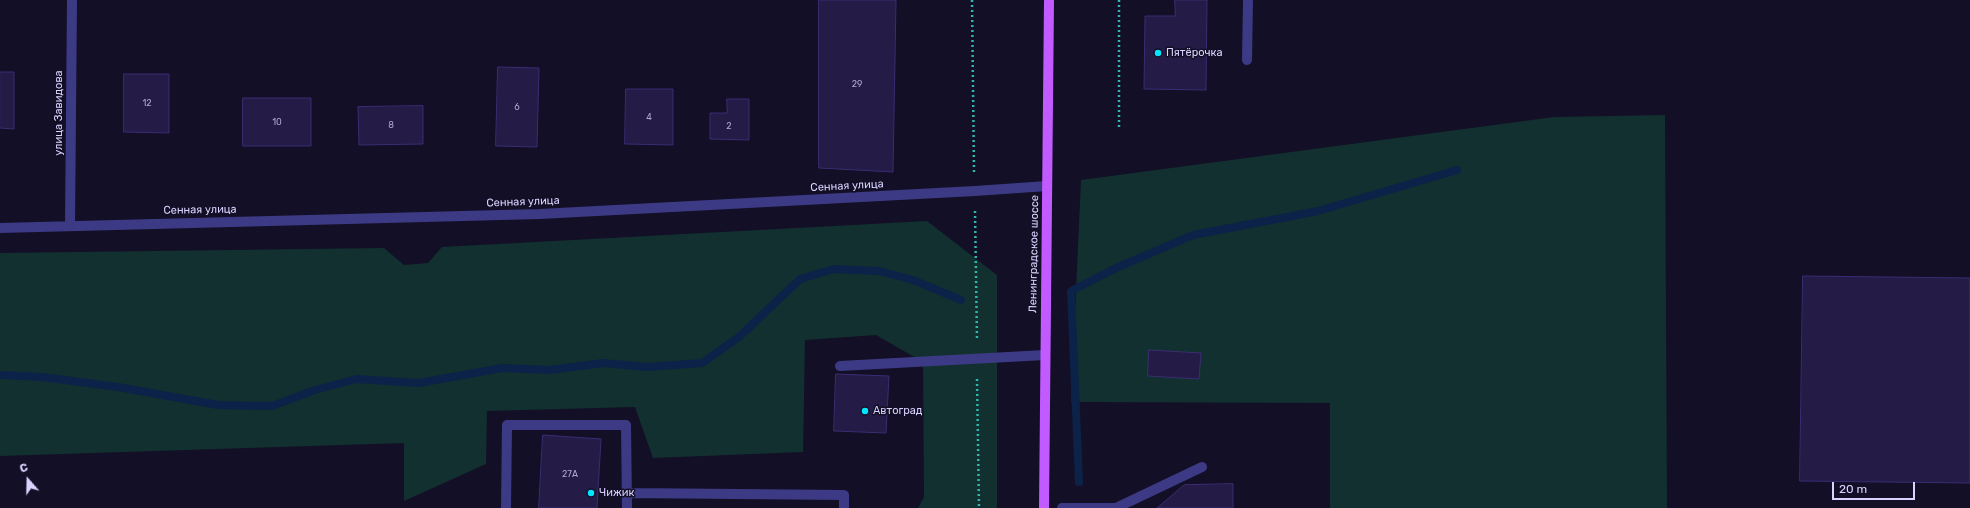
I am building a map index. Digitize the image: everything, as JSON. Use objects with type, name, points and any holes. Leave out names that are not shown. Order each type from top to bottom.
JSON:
[{"type":"main road","name":"Ленинградское шоссе","points":[[1044,508],[1049,0]]},
{"type":"street","name":"улица Завидова","points":[[70,226],[72,0]]},
{"type":"street","points":[[1248,0],[1248,60]]},
{"type":"street","name":"Сенная улица","points":[[0,228],[540,214],[1047,186]]},
{"type":"street","points":[[840,366],[1045,355]]},
{"type":"street","points":[[506,508],[507,425],[626,425],[627,508]]},
{"type":"street","points":[[1062,508],[1118,508],[1202,467]]},
{"type":"street","points":[[628,493],[844,495],[844,508]]},
{"type":"path","points":[[972,0],[979,508]]},
{"type":"path","points":[[1119,0],[1119,127]]},
{"type":"green space","points":[[1665,115],[1667,508],[1330,508],[1330,403],[1071,402],[1081,180],[1554,117]]},
{"type":"green space","points":[[927,221],[997,275],[997,508],[918,508],[924,497],[923,362],[876,335],[805,340],[803,452],[653,458],[635,407],[487,411],[486,464],[404,501],[404,443],[0,456],[0,253],[384,248],[404,265],[428,263],[442,247]]},
{"type":"building","points":[[819,0],[896,0],[893,172],[819,168]]},
{"type":"building","points":[[1175,0],[1207,0],[1206,90],[1144,89],[1145,16],[1175,16]]},
{"type":"building","points":[[498,67],[539,68],[537,147],[496,146]]},
{"type":"building","points":[[0,72],[14,72],[14,129],[0,128]]},
{"type":"building","points":[[124,74],[169,74],[169,133],[124,132]]},
{"type":"building","points":[[626,89],[673,89],[673,145],[625,144]]},
{"type":"building","points":[[243,98],[311,98],[311,146],[243,146]]},
{"type":"building","points":[[727,99],[749,99],[749,140],[710,139],[710,113],[727,113]]},
{"type":"building","points":[[423,106],[423,144],[359,145],[358,107]]},
{"type":"building","points":[[1803,276],[1970,278],[1970,483],[1800,481]]},
{"type":"building","points":[[1149,350],[1201,353],[1199,379],[1148,376]]},
{"type":"building","points":[[836,374],[889,376],[886,433],[834,431]]},
{"type":"building","points":[[543,435],[601,439],[597,508],[539,508]]},
{"type":"building","points":[[1233,484],[1233,508],[1157,508],[1184,485]]},
{"type":"waterway","points":[[1079,482],[1071,291],[1116,268],[1193,235],[1318,211],[1457,170]]},
{"type":"waterway","points":[[0,375],[42,377],[118,387],[218,405],[272,406],[315,390],[356,379],[419,383],[502,368],[550,370],[603,363],[648,367],[702,363],[739,337],[800,279],[834,269],[879,271],[913,280],[961,300]]},
{"type":"place","name":"Пятёрочка","points":[[1158,53]]},
{"type":"place","name":"Автоград","points":[[865,411]]},
{"type":"place","name":"Чижик","points":[[591,493]]}]
